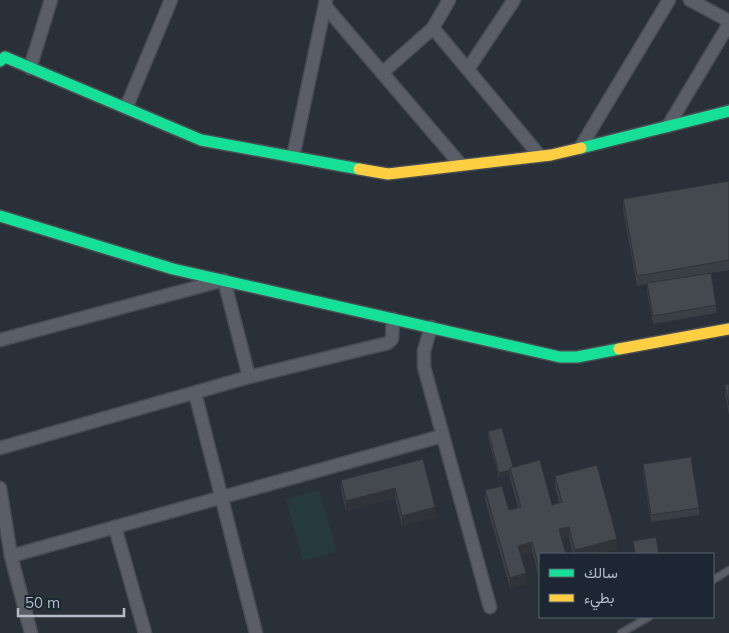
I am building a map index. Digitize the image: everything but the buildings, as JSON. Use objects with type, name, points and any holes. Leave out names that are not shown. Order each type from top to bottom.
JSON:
[{"type":"street","points":[[30,68],[51,0]]},
{"type":"street","points":[[126,108],[171,0]]},
{"type":"street","points":[[382,73],[433,28],[449,0]]},
{"type":"street","points":[[468,69],[514,0]]},
{"type":"street","points":[[580,148],[669,0]]},
{"type":"street","points":[[668,126],[729,23],[690,0]]},
{"type":"street","points":[[293,157],[326,3]]},
{"type":"street","points":[[326,3],[382,73],[461,165]]},
{"type":"street","points":[[433,28],[540,156]]},
{"type":"street","points":[[2,55],[201,140],[388,174],[540,156],[729,111]]},
{"type":"street","points":[[0,216],[152,264],[560,357],[577,357],[729,329]]},
{"type":"street","points":[[0,340],[224,280]]},
{"type":"street","points":[[224,280],[249,377]]},
{"type":"street","points":[[0,448],[249,377],[388,343],[392,339],[393,318]]},
{"type":"street","points":[[431,327],[424,352],[424,367],[490,607]]},
{"type":"street","points":[[195,393],[256,633]]},
{"type":"street","points":[[11,556],[442,436]]},
{"type":"street","points":[[0,488],[11,556],[31,633]]},
{"type":"street","points":[[115,527],[145,633]]},
{"type":"lane","points":[[714,579],[729,570]]},
{"type":"lane","points":[[621,633],[647,618]]},
{"type":"green space","points":[[319,490],[337,551],[303,561],[286,499]]},
{"type":"traffic: fast","points":[[0,61],[5,57],[201,140],[359,169]]},
{"type":"traffic: fast","points":[[581,148],[729,111]]},
{"type":"traffic: fast","points":[[0,216],[173,269],[560,357],[577,357],[619,349]]},
{"type":"traffic: slow","points":[[359,169],[388,174],[551,155],[581,148]]},
{"type":"traffic: slow","points":[[619,349],[729,329]]}]
